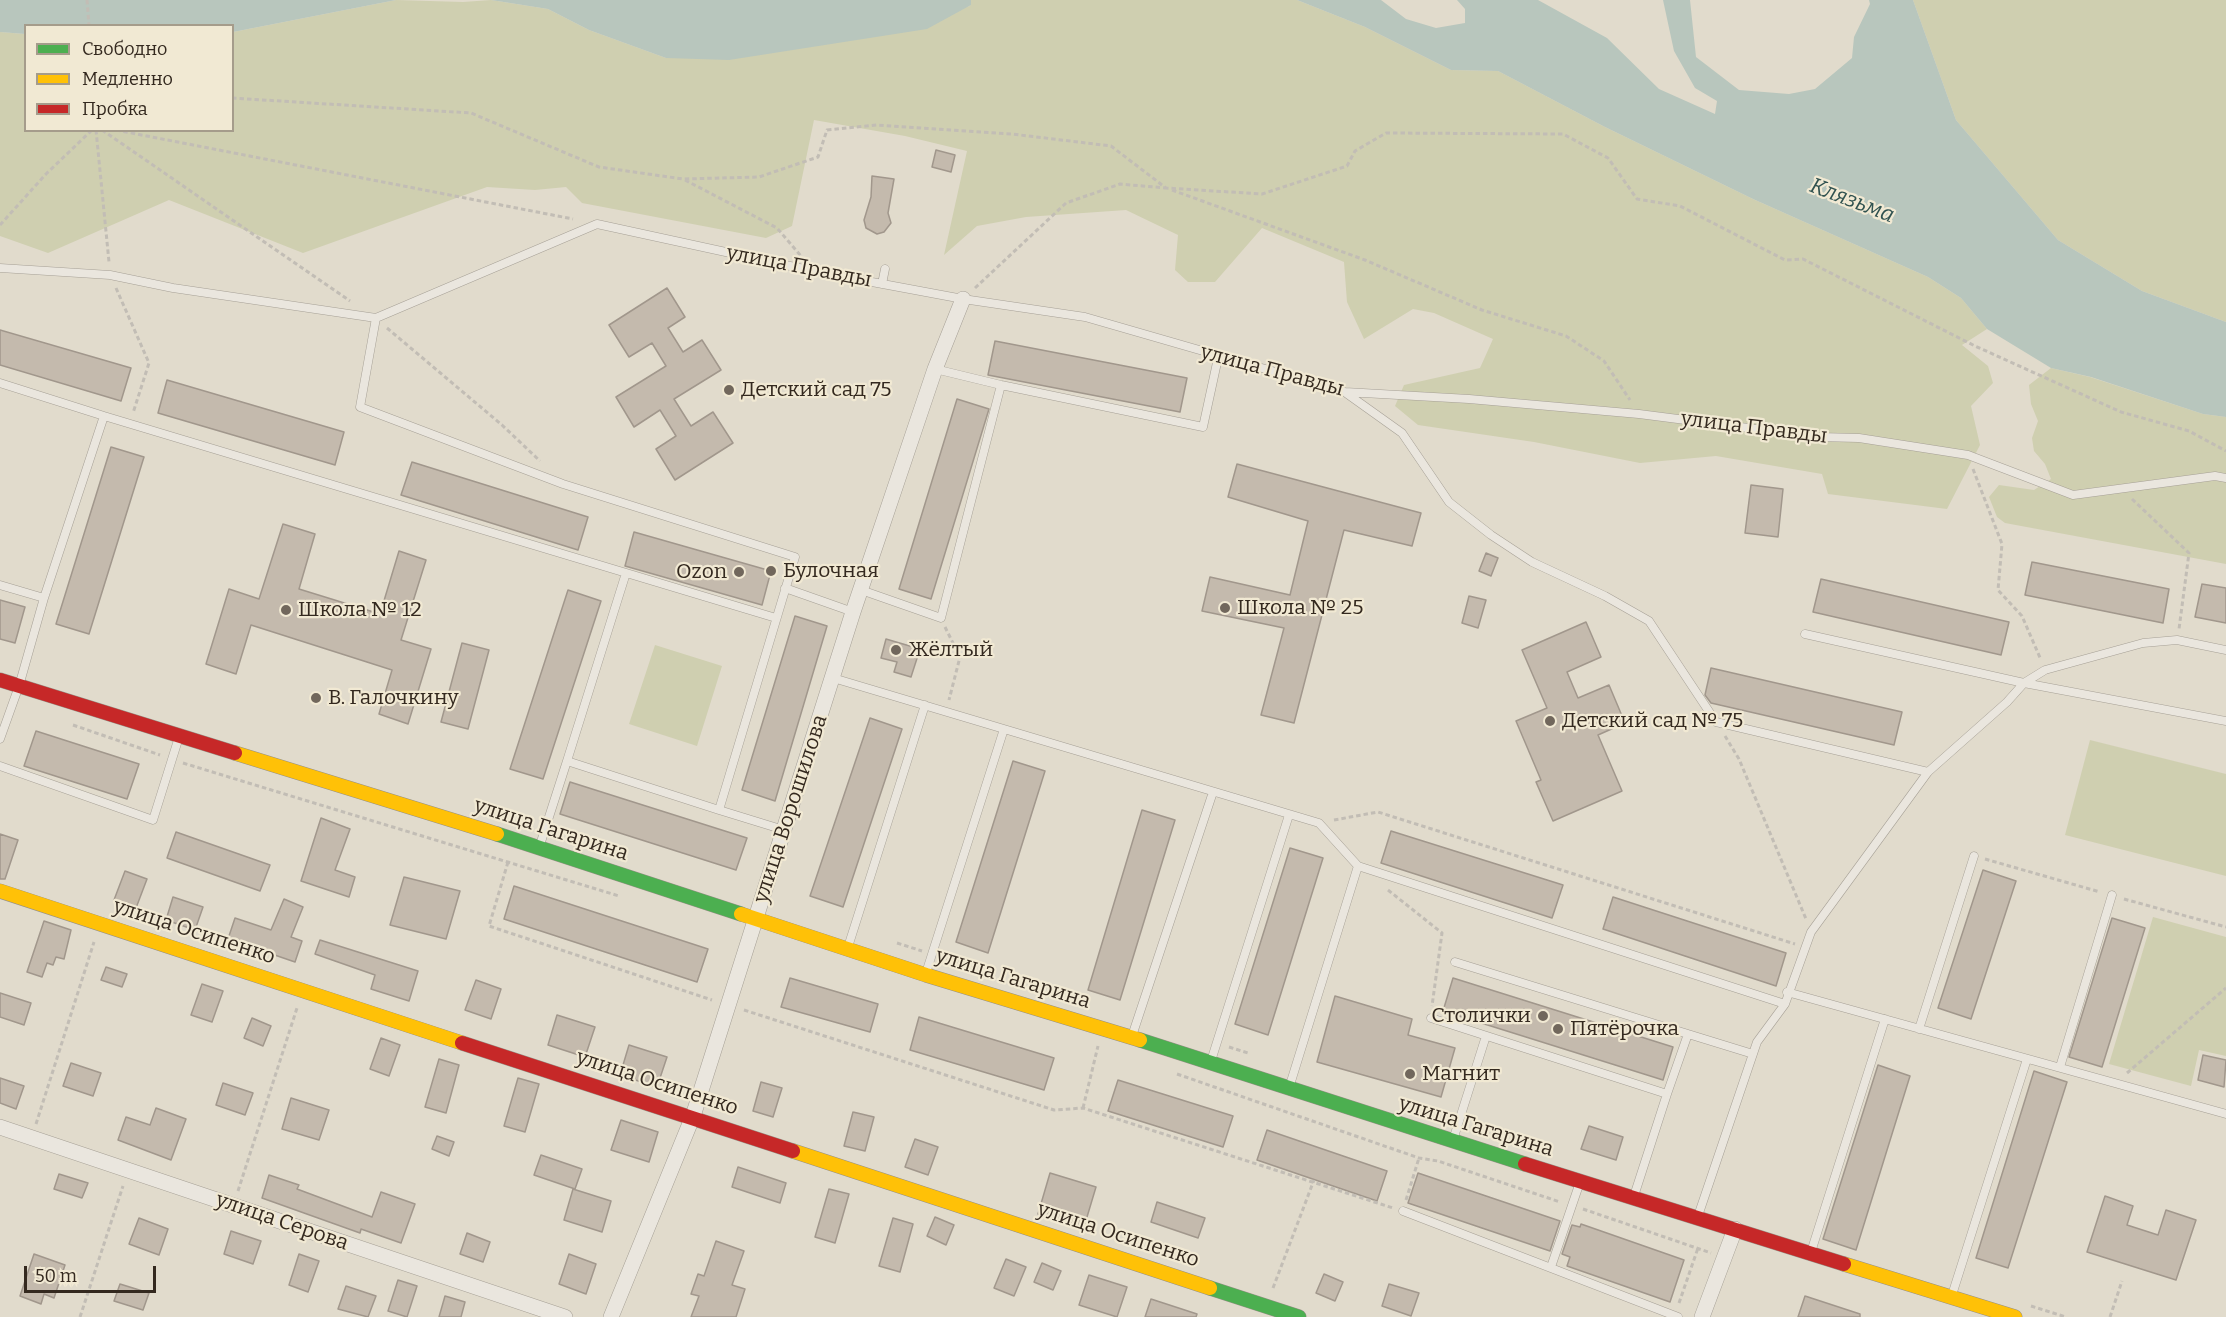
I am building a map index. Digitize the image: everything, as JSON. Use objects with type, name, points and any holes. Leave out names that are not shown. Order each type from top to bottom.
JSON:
[{"type":"main road","name":"улица Гагарина","points":[[0,681],[515,840],[926,975],[1211,1062],[1453,1142],[1952,1295],[2006,1316]]},
{"type":"main road","name":"улица Осипенко","points":[[0,891],[693,1116],[1299,1317]]},
{"type":"street","name":"улица Ворошилова","points":[[611,1317],[693,1116],[853,612],[935,369],[963,299]]},
{"type":"street","name":"улица Серова","points":[[0,1127],[565,1317]]},
{"type":"street","points":[[1702,1317],[1735,1228]]},
{"type":"lane","name":"улица Правды","points":[[597,224],[813,271],[963,299],[1085,317],[1218,358],[1345,392],[1469,399],[1639,414],[1818,437],[1859,438],[1968,455],[2073,495],[2215,476],[2226,478]]},
{"type":"lane","points":[[0,268],[110,275],[173,288],[376,318],[597,224]]},
{"type":"lane","points":[[882,284],[885,268]]},
{"type":"lane","points":[[376,318],[360,406],[563,483],[795,558],[719,810]]},
{"type":"lane","points":[[935,369],[1203,427],[1218,358]]},
{"type":"lane","points":[[0,383],[776,618]]},
{"type":"lane","points":[[861,590],[941,618],[1002,385]]},
{"type":"lane","points":[[1345,392],[1402,433],[1449,502],[1491,535],[1532,562],[1605,596],[1649,621],[1716,722],[1929,772]]},
{"type":"lane","points":[[0,739],[19,686],[44,598],[104,416]]},
{"type":"lane","points":[[539,848],[626,573]]},
{"type":"lane","points":[[0,585],[44,598]]},
{"type":"lane","points":[[785,588],[853,612]]},
{"type":"lane","points":[[1804,633],[2024,683],[2226,721]]},
{"type":"lane","points":[[1698,1217],[1757,1042],[1785,1004],[1787,992],[1811,932],[1929,772],[2007,702],[2024,683],[2045,670],[2143,643],[2177,640],[2226,651]]},
{"type":"lane","points":[[833,678],[1319,823],[1358,866],[1785,1004]]},
{"type":"lane","points":[[847,949],[925,705]]},
{"type":"lane","points":[[926,975],[1004,729]]},
{"type":"lane","points":[[0,766],[153,820],[179,736]]},
{"type":"lane","points":[[567,761],[784,830]]},
{"type":"lane","points":[[1131,1037],[1213,792]]},
{"type":"lane","points":[[1211,1062],[1289,815]]},
{"type":"lane","points":[[1919,1029],[1974,856]]},
{"type":"lane","points":[[1289,1089],[1358,866]]},
{"type":"lane","points":[[2060,1067],[2112,895]]},
{"type":"lane","points":[[1455,962],[1753,1054]]},
{"type":"lane","points":[[1787,992],[2226,1114]]},
{"type":"lane","points":[[1431,1018],[1667,1095]]},
{"type":"lane","points":[[1811,1252],[1885,1018]]},
{"type":"lane","points":[[1633,1197],[1688,1035]]},
{"type":"lane","points":[[1453,1142],[1486,1036]]},
{"type":"lane","points":[[1952,1295],[2027,1059]]},
{"type":"lane","points":[[1551,1267],[1580,1181]]},
{"type":"lane","points":[[1403,1211],[1677,1316]]},
{"type":"path","points":[[87,0],[89,24]]},
{"type":"path","points":[[234,98],[471,113],[599,167],[683,179],[759,177],[818,157],[827,130],[878,125],[1012,134],[1111,146],[1166,188],[1365,260],[1482,310],[1566,336],[1604,361],[1639,414]]},
{"type":"path","points":[[0,225],[46,174],[90,132]]},
{"type":"path","points":[[126,132],[597,224]]},
{"type":"path","points":[[963,299],[1066,203],[1120,184],[1262,194],[1347,166],[1355,151],[1386,133],[1563,134],[1608,158],[1637,199],[1680,206],[1785,260],[1803,259],[1975,346],[2121,412],[2189,431],[2226,451]]},
{"type":"path","points":[[683,179],[777,228],[813,271]]},
{"type":"path","points":[[1968,455],[2002,544],[1998,590],[2022,615],[2045,670]]},
{"type":"path","points":[[2121,489],[2190,553],[2177,640]]},
{"type":"path","points":[[941,618],[960,657],[946,712]]},
{"type":"path","points":[[1716,722],[1739,759],[1811,932]]},
{"type":"path","points":[[70,724],[172,759],[629,899]]},
{"type":"path","points":[[1319,823],[1378,812],[1805,948]]},
{"type":"path","points":[[515,840],[489,926],[1054,1110],[1083,1108],[1314,1180],[1403,1211],[1419,1158],[1431,1135]]},
{"type":"path","points":[[1386,889],[1442,933],[1431,1018]]},
{"type":"path","points":[[32,1138],[99,924]]},
{"type":"path","points":[[2116,1083],[2226,988]]},
{"type":"path","points":[[234,1206],[303,990]]},
{"type":"path","points":[[1083,1108],[1103,1028]]},
{"type":"path","points":[[1087,1043],[1109,1051]]},
{"type":"path","points":[[1174,1073],[1419,1158],[1437,1161],[1483,1178],[1572,1205],[1724,1258]]},
{"type":"path","points":[[80,1317],[128,1170]]},
{"type":"path","points":[[1267,1306],[1314,1180]]},
{"type":"path","points":[[1677,1316],[1698,1248]]},
{"type":"path","points":[[2110,1317],[2122,1281]]},
{"type":"green space","points":[[396,0],[463,2],[491,0],[548,9],[589,30],[666,58],[970,6],[971,0],[1297,0],[1365,27],[1451,70],[1498,71],[1605,127],[1753,199],[1928,277],[1961,298],[1987,329],[1962,345],[1988,366],[1993,383],[1971,406],[1980,445],[1947,509],[1828,494],[1822,474],[1716,456],[1640,463],[1534,442],[1418,425],[1395,406],[1404,385],[1480,368],[1493,339],[1434,313],[1413,309],[1364,339],[1347,302],[1344,262],[1262,228],[1215,282],[1188,282],[1175,270],[1178,235],[1126,210],[1026,217],[977,226],[944,255],[967,151],[905,136],[814,120],[792,226],[766,238],[582,203],[566,187],[535,190],[487,187],[303,253],[169,200],[48,253],[0,236],[0,32],[24,34],[24,132],[234,132],[234,32]]},
{"type":"green space","points":[[1913,0],[2226,0],[2226,322],[2142,291],[2058,240],[1956,120]]},
{"type":"green space","points":[[2051,368],[2090,377],[2203,414],[2226,417],[2226,564],[2005,523],[1997,517],[1989,497],[1999,485],[2034,490],[2051,479],[2045,464],[2034,451],[2032,438],[2038,421],[2031,404],[2029,385]]},
{"type":"green space","points":[[655,645],[722,666],[697,746],[629,724]]},
{"type":"green space","points":[[2090,740],[2226,774],[2226,876],[2065,835]]},
{"type":"green space","points":[[2153,917],[2226,937],[2226,1056],[2199,1050],[2191,1086],[2109,1064]]},
{"type":"water","points":[[0,0],[396,0],[234,32],[234,24],[24,24],[24,34],[0,32]]},
{"type":"water","points":[[491,0],[971,0],[971,5],[927,29],[729,60],[666,58],[589,30],[548,9]]},
{"type":"water","name":"Клязьма","points":[[1297,0],[1381,0],[1406,19],[1436,28],[1465,23],[1465,9],[1457,0],[1538,0],[1607,38],[1659,89],[1715,114],[1717,101],[1695,88],[1674,51],[1663,0],[1690,0],[1696,57],[1739,90],[1789,94],[1815,89],[1852,58],[1854,37],[1870,4],[1869,0],[1913,0],[1956,120],[2058,240],[2142,291],[2226,322],[2226,417],[2203,414],[2091,377],[2051,368],[1987,329],[1961,298],[1928,277],[1753,199],[1605,127],[1498,71],[1451,70],[1365,27]]},
{"type":"building","points":[[936,150],[955,155],[951,172],[932,167]]},
{"type":"building","points":[[872,176],[894,179],[888,213],[891,223],[884,232],[877,234],[866,228],[864,220],[871,197]]},
{"type":"building","points":[[667,288],[685,317],[668,328],[683,352],[702,340],[721,370],[674,399],[691,426],[713,412],[733,443],[675,480],[656,449],[676,436],[660,410],[634,427],[616,397],[666,366],[652,343],[629,357],[609,325]]},
{"type":"building","points":[[0,330],[131,368],[121,401],[0,365]]},
{"type":"building","points":[[995,341],[1187,378],[1180,412],[988,375]]},
{"type":"building","points":[[167,380],[344,432],[335,465],[158,413]]},
{"type":"building","points":[[957,399],[989,409],[931,599],[899,589]]},
{"type":"building","points":[[111,447],[144,457],[89,634],[56,624]]},
{"type":"building","points":[[412,462],[588,517],[578,550],[401,495]]},
{"type":"building","points":[[1237,464],[1421,513],[1412,546],[1344,530],[1294,723],[1261,715],[1284,628],[1202,611],[1210,577],[1290,595],[1308,521],[1228,497]]},
{"type":"building","points":[[1751,485],[1783,489],[1778,537],[1745,533]]},
{"type":"building","points":[[283,524],[315,534],[299,589],[380,614],[399,551],[426,560],[401,640],[431,649],[408,724],[379,714],[392,670],[251,625],[236,674],[206,664],[229,589],[259,599]]},
{"type":"building","points":[[634,532],[771,571],[762,605],[625,566]]},
{"type":"building","points":[[1486,553],[1498,558],[1491,576],[1479,571]]},
{"type":"building","points":[[2032,562],[2169,589],[2163,623],[2025,595]]},
{"type":"building","points":[[1821,579],[2009,622],[2001,655],[1813,612]]},
{"type":"building","points":[[2202,584],[2226,588],[2226,623],[2195,617]]},
{"type":"building","points":[[568,590],[601,601],[543,779],[510,769]]},
{"type":"building","points":[[1469,596],[1486,600],[1478,628],[1462,623]]},
{"type":"building","points":[[0,600],[25,607],[15,643],[0,639]]},
{"type":"building","points":[[795,616],[827,626],[775,801],[742,790]]},
{"type":"building","points":[[1586,622],[1601,657],[1567,672],[1578,698],[1609,685],[1625,723],[1598,735],[1622,791],[1553,821],[1536,782],[1541,780],[1516,721],[1547,708],[1522,650]]},
{"type":"building","points":[[886,639],[920,649],[911,677],[894,672],[897,662],[881,658]]},
{"type":"building","points":[[462,643],[489,650],[468,729],[441,722]]},
{"type":"building","points":[[1711,668],[1902,712],[1894,745],[1711,703],[1705,695]]},
{"type":"building","points":[[870,718],[902,729],[843,907],[810,896]]},
{"type":"building","points":[[36,731],[139,764],[127,799],[24,766]]},
{"type":"building","points":[[1013,761],[1045,771],[988,953],[956,942]]},
{"type":"building","points":[[570,782],[747,838],[736,870],[560,814]]},
{"type":"building","points":[[1142,810],[1175,820],[1120,1000],[1088,990]]},
{"type":"building","points":[[321,818],[350,829],[335,870],[355,877],[349,897],[301,881]]},
{"type":"building","points":[[1391,831],[1563,885],[1552,918],[1381,863]]},
{"type":"building","points":[[176,832],[270,865],[260,891],[167,858]]},
{"type":"building","points":[[0,834],[18,840],[5,879],[0,879]]},
{"type":"building","points":[[1290,848],[1323,858],[1268,1035],[1235,1024]]},
{"type":"building","points":[[1983,870],[2016,881],[1971,1019],[1938,1008]]},
{"type":"building","points":[[125,871],[147,879],[136,908],[114,900]]},
{"type":"building","points":[[404,877],[460,891],[446,939],[390,925]]},
{"type":"building","points":[[514,886],[708,949],[697,982],[504,919]]},
{"type":"building","points":[[173,897],[203,907],[195,930],[166,920]]},
{"type":"building","points":[[1613,897],[1786,953],[1776,986],[1603,929]]},
{"type":"building","points":[[284,899],[303,907],[291,937],[302,941],[295,962],[228,939],[235,918],[271,930]]},
{"type":"building","points":[[2112,918],[2145,928],[2102,1067],[2069,1057]]},
{"type":"building","points":[[44,921],[71,930],[64,959],[56,957],[53,965],[47,963],[42,977],[27,972]]},
{"type":"building","points":[[320,940],[418,971],[409,1001],[371,989],[375,975],[315,954]]},
{"type":"building","points":[[106,967],[127,974],[122,987],[101,980]]},
{"type":"building","points":[[790,978],[878,1004],[870,1032],[781,1007]]},
{"type":"building","name":"Пятёрочка","points":[[1453,978],[1673,1047],[1663,1080],[1443,1011]]},
{"type":"building","points":[[476,980],[501,989],[491,1019],[465,1010]]},
{"type":"building","points":[[202,984],[223,991],[212,1022],[191,1015]]},
{"type":"building","points":[[0,993],[31,1003],[24,1025],[0,1017]]},
{"type":"building","points":[[1335,996],[1412,1019],[1408,1035],[1455,1048],[1441,1097],[1317,1062]]},
{"type":"building","points":[[557,1015],[595,1027],[585,1057],[548,1045]]},
{"type":"building","points":[[919,1017],[1054,1058],[1044,1090],[910,1050]]},
{"type":"building","points":[[252,1018],[271,1026],[263,1046],[244,1038]]},
{"type":"building","points":[[381,1038],[400,1045],[389,1076],[370,1069]]},
{"type":"building","points":[[629,1045],[667,1057],[657,1087],[620,1075]]},
{"type":"building","points":[[2203,1055],[2226,1060],[2224,1087],[2198,1080]]},
{"type":"building","points":[[439,1059],[459,1065],[446,1113],[425,1107]]},
{"type":"building","points":[[71,1063],[101,1073],[93,1096],[63,1086]]},
{"type":"building","points":[[1878,1065],[1910,1076],[1856,1250],[1823,1239]]},
{"type":"building","points":[[2034,1071],[2067,1082],[2008,1268],[1976,1258]]},
{"type":"building","points":[[0,1078],[24,1086],[16,1109],[0,1103]]},
{"type":"building","points":[[518,1078],[539,1084],[525,1132],[504,1126]]},
{"type":"building","points":[[1118,1080],[1233,1116],[1223,1147],[1108,1111]]},
{"type":"building","points":[[761,1082],[782,1088],[773,1117],[753,1111]]},
{"type":"building","points":[[223,1083],[253,1093],[245,1115],[216,1105]]},
{"type":"building","points":[[291,1098],[329,1110],[319,1140],[282,1129]]},
{"type":"building","points":[[156,1108],[186,1119],[171,1160],[118,1140],[126,1117],[150,1125]]},
{"type":"building","points":[[853,1112],[874,1117],[865,1151],[844,1146]]},
{"type":"building","points":[[621,1120],[658,1132],[649,1162],[611,1150]]},
{"type":"building","points":[[1589,1126],[1623,1137],[1616,1160],[1581,1149]]},
{"type":"building","points":[[1267,1130],[1387,1171],[1377,1201],[1257,1160]]},
{"type":"building","points":[[437,1136],[454,1142],[449,1156],[432,1149]]},
{"type":"building","points":[[915,1139],[938,1147],[928,1175],[905,1167]]},
{"type":"building","points":[[541,1155],[582,1169],[575,1189],[534,1175]]},
{"type":"building","points":[[738,1167],[786,1183],[780,1203],[732,1187]]},
{"type":"building","points":[[1050,1173],[1096,1187],[1084,1227],[1038,1214]]},
{"type":"building","points":[[1418,1173],[1560,1221],[1550,1251],[1408,1203]]},
{"type":"building","points":[[59,1174],[88,1183],[82,1198],[54,1189]]},
{"type":"building","points":[[269,1175],[299,1185],[297,1189],[372,1217],[381,1192],[415,1204],[401,1243],[361,1229],[360,1233],[262,1198]]},
{"type":"building","points":[[573,1189],[611,1201],[602,1232],[564,1220]]},
{"type":"building","points":[[829,1189],[849,1194],[835,1243],[815,1237]]},
{"type":"building","points":[[2105,1196],[2133,1206],[2127,1225],[2158,1235],[2166,1210],[2196,1220],[2176,1280],[2087,1252]]},
{"type":"building","points":[[1157,1202],[1205,1218],[1198,1238],[1151,1222]]},
{"type":"building","points":[[935,1217],[954,1225],[946,1245],[927,1236]]},
{"type":"building","points":[[139,1218],[168,1229],[159,1255],[129,1244]]},
{"type":"building","points":[[893,1218],[913,1224],[900,1272],[879,1266]]},
{"type":"building","points":[[1581,1224],[1684,1260],[1670,1302],[1567,1266],[1570,1257],[1562,1254],[1572,1225],[1580,1227]]},
{"type":"building","points":[[231,1231],[261,1241],[253,1264],[224,1254]]},
{"type":"building","points":[[467,1233],[490,1242],[483,1262],[460,1254]]},
{"type":"building","points":[[716,1241],[744,1251],[732,1285],[745,1289],[736,1317],[691,1317],[699,1296],[691,1294],[698,1274],[704,1276]]},
{"type":"building","points":[[34,1254],[65,1265],[54,1298],[44,1294],[41,1304],[20,1296]]},
{"type":"building","points":[[299,1254],[319,1261],[308,1292],[289,1285]]},
{"type":"building","points":[[569,1254],[596,1264],[586,1294],[559,1284]]},
{"type":"building","points":[[1006,1259],[1026,1267],[1014,1296],[994,1288]]},
{"type":"building","points":[[1042,1263],[1061,1271],[1053,1290],[1034,1282]]},
{"type":"building","points":[[1324,1274],[1343,1282],[1335,1301],[1316,1293]]},
{"type":"building","points":[[1089,1275],[1127,1287],[1117,1317],[1079,1305]]},
{"type":"building","points":[[398,1280],[417,1286],[407,1317],[388,1311]]},
{"type":"building","points":[[120,1284],[149,1293],[143,1310],[114,1301]]},
{"type":"building","points":[[1389,1284],[1419,1293],[1411,1316],[1382,1306]]},
{"type":"building","points":[[346,1286],[376,1296],[368,1317],[338,1309]]},
{"type":"building","points":[[445,1296],[465,1302],[461,1317],[439,1317]]},
{"type":"building","points":[[1805,1296],[1860,1314],[1860,1317],[1798,1317]]},
{"type":"building","points":[[1151,1299],[1197,1314],[1196,1317],[1145,1317]]},
{"type":"traffic: fast","points":[[497,834],[741,914]]},
{"type":"traffic: fast","points":[[1140,1040],[1525,1164]]},
{"type":"traffic: fast","points":[[1210,1288],[1299,1317]]},
{"type":"traffic: slow","points":[[235,753],[497,834]]},
{"type":"traffic: slow","points":[[0,891],[462,1043]]},
{"type":"traffic: slow","points":[[741,914],[926,975],[1140,1040]]},
{"type":"traffic: slow","points":[[793,1151],[1210,1288]]},
{"type":"traffic: slow","points":[[1844,1264],[2015,1317]]},
{"type":"traffic: jam","points":[[0,680],[235,753]]},
{"type":"traffic: jam","points":[[462,1043],[793,1151]]},
{"type":"traffic: jam","points":[[1525,1164],[1844,1264]]},
{"type":"place","name":"Детский сад 75","points":[[729,390]]},
{"type":"place","name":"Булочная","points":[[771,571]]},
{"type":"place","name":"Ozon","points":[[739,572]]},
{"type":"place","name":"Школа № 25","points":[[1225,608]]},
{"type":"place","name":"Школа № 12","points":[[286,610]]},
{"type":"place","name":"Жёлтый","points":[[896,650]]},
{"type":"place","name":"В. Галочкину","points":[[316,698]]},
{"type":"place","name":"Детский сад № 75","points":[[1550,721]]},
{"type":"place","name":"Столички","points":[[1543,1016]]},
{"type":"place","name":"Пятёрочка","points":[[1558,1029]]},
{"type":"place","name":"Магнит","points":[[1410,1074]]}]
